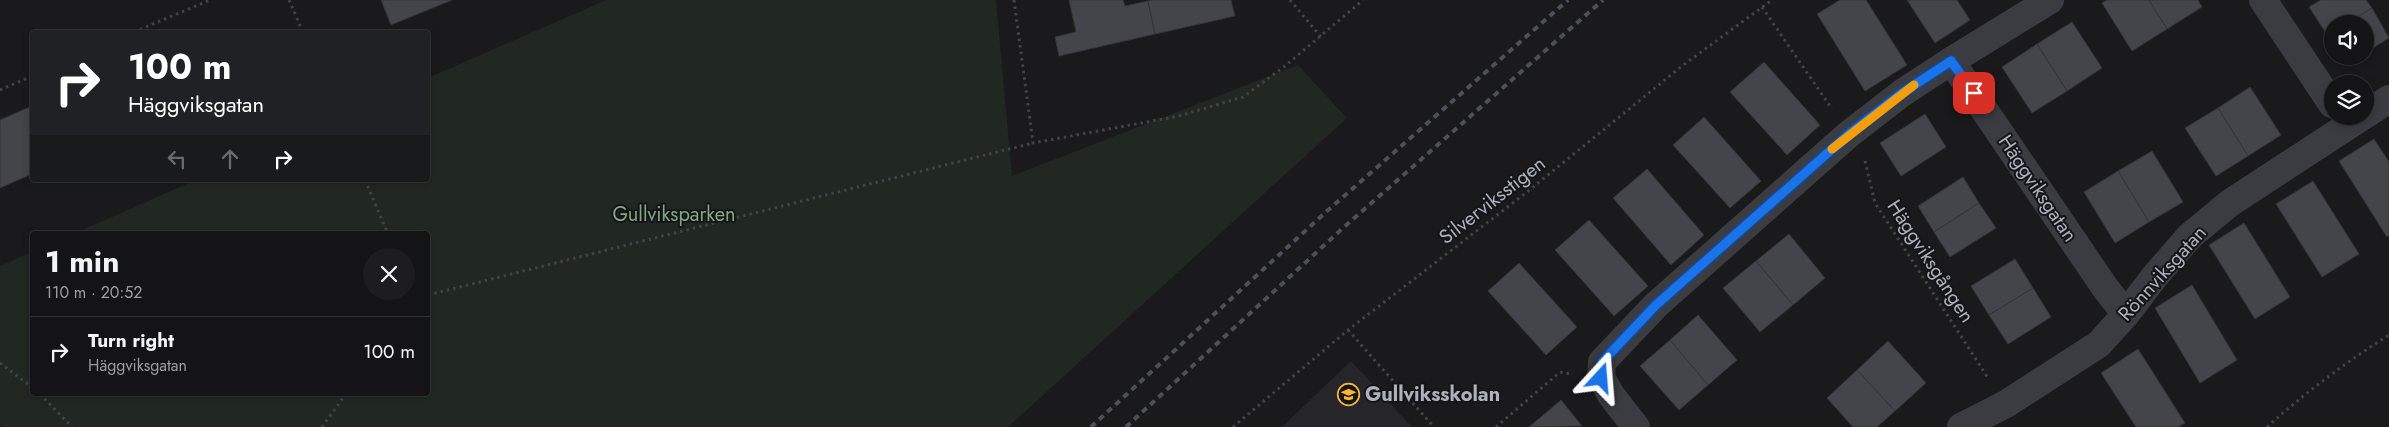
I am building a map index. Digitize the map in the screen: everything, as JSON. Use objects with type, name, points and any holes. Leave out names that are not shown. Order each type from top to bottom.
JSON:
[{"type":"street","points":[[1636,427],[1611,395],[1601,378],[1602,362],[1656,305],[1849,134],[1902,93],[2050,0]]},
{"type":"street","points":[[2263,0],[2324,92]]},
{"type":"street","name":"Häggviksgatan","points":[[1951,61],[2106,289],[2126,314]]},
{"type":"street","name":"Rönnviksgatan","points":[[2374,107],[2389,99]]},
{"type":"street","name":"Rönnviksgatan","points":[[1961,427],[2006,404],[2099,344],[2190,236],[2230,203],[2344,125]]},
{"type":"path","points":[[139,30],[210,0]]},
{"type":"path","points":[[289,0],[302,30]]},
{"type":"path","points":[[1014,0],[1033,143]]},
{"type":"path","points":[[1290,0],[1321,37]]},
{"type":"path","points":[[430,294],[1033,143],[1179,116],[1243,97],[1321,37],[1362,0]]},
{"type":"path","name":"Silverviksstigen","points":[[1234,427],[1348,330],[1527,192],[1682,66],[1772,0]]},
{"type":"path","name":"Häggviksgången","points":[[1762,7],[1849,134],[1866,162],[1875,203],[2006,404]]},
{"type":"path","points":[[0,90],[30,77]]},
{"type":"path","points":[[366,182],[387,231]]},
{"type":"path","points":[[1348,330],[1434,427]]},
{"type":"path","points":[[2267,427],[2291,405],[2354,357],[2389,335]]},
{"type":"path","points":[[0,363],[30,386]]},
{"type":"path","points":[[1496,427],[1560,372],[1601,378]]},
{"type":"path","points":[[42,396],[72,427]]},
{"type":"path","points":[[322,427],[345,396]]},
{"type":"shaded area","name":"Gullviksskolan","points":[[1351,361],[1412,427],[1282,427]]},
{"type":"green space","name":"Gullviksparken","points":[[606,0],[996,0],[1012,176],[1298,65],[1347,118],[1008,427],[2,427],[0,425],[0,266],[30,253],[30,396],[430,396],[430,231],[80,231],[191,182],[430,182],[430,77]]},
{"type":"building","points":[[381,0],[452,0],[391,25]]},
{"type":"building","points":[[1069,0],[1123,0],[1125,6],[1148,1],[1155,34],[1059,56],[1055,37],[1076,32]]},
{"type":"building","points":[[1231,0],[1235,16],[1155,34],[1148,1]]},
{"type":"building","points":[[1840,0],[1866,0],[1907,65],[1865,91],[1817,14]]},
{"type":"building","points":[[1907,0],[1957,0],[1970,20],[1935,43]]},
{"type":"building","points":[[2107,0],[2149,0],[2167,29],[2132,51],[2102,3]]},
{"type":"building","points":[[2149,0],[2198,0],[2202,7],[2167,29]]},
{"type":"building","points":[[2321,0],[2366,0],[2372,8],[2361,15],[2324,15],[2324,30],[2309,7]]},
{"type":"building","points":[[2372,8],[2389,38],[2374,47],[2374,15],[2361,15]]},
{"type":"building","points":[[2072,22],[2102,68],[2067,91],[2037,44]]},
{"type":"building","points":[[2037,44],[2067,91],[2032,113],[2002,67]]},
{"type":"building","points":[[1764,62],[1820,125],[1787,155],[1730,92]]},
{"type":"building","points":[[2250,87],[2281,135],[2248,156],[2218,108]]},
{"type":"building","points":[[30,107],[30,175],[0,188],[0,120]]},
{"type":"building","points":[[2218,108],[2248,156],[2216,176],[2185,128]]},
{"type":"building","points":[[1925,114],[1946,147],[1901,176],[1880,143]]},
{"type":"building","points":[[1704,117],[1761,181],[1730,208],[1673,145]]},
{"type":"building","points":[[2374,139],[2389,162],[2389,235],[2387,237],[2339,161]]},
{"type":"building","points":[[2152,151],[2183,202],[2149,222],[2118,171]]},
{"type":"building","points":[[1647,169],[1704,235],[1671,265],[1613,198]]},
{"type":"building","points":[[2118,171],[2149,222],[2115,243],[2084,192]]},
{"type":"building","points":[[1963,177],[1979,203],[1934,232],[1918,206]]},
{"type":"building","points":[[2313,181],[2359,254],[2322,277],[2276,204]]},
{"type":"building","points":[[1979,203],[1996,228],[1950,257],[1934,232]]},
{"type":"building","points":[[1589,220],[1648,286],[1614,316],[1555,250]]},
{"type":"building","points":[[2244,223],[2290,297],[2255,319],[2209,245]]},
{"type":"building","points":[[1789,234],[1825,278],[1793,305],[1756,261]]},
{"type":"building","points":[[2015,259],[2033,288],[1989,315],[1971,286]]},
{"type":"building","points":[[1756,261],[1793,305],[1760,332],[1723,288]]},
{"type":"building","points":[[1519,263],[1577,327],[1546,355],[1488,291]]},
{"type":"building","points":[[2192,285],[2237,360],[2200,383],[2155,308]]},
{"type":"building","points":[[2033,288],[2051,317],[2008,344],[1989,315]]},
{"type":"building","points":[[1698,315],[1737,360],[1708,385],[1670,340]]},
{"type":"building","points":[[1670,340],[1708,385],[1679,410],[1640,366]]},
{"type":"building","points":[[1888,341],[1926,383],[1895,411],[1857,370]]},
{"type":"building","points":[[2138,349],[2185,423],[2178,427],[2136,427],[2101,373]]},
{"type":"building","points":[[1857,370],[1895,411],[1877,427],[1853,427],[1827,398]]},
{"type":"building","points":[[1561,400],[1582,426],[1529,427]]},
{"type":"railway","points":[[1091,427],[1327,211],[1568,0]]},
{"type":"railway","points":[[1126,427],[1343,228],[1603,0]]},
{"type":"slow traffic","points":[[1832,149],[1914,85]]},
{"type":"place","name":"Gullviksskolan","points":[[1349,394]]},
{"type":"route","points":[[1601,378],[1602,362],[1656,305],[1849,134],[1902,93],[1951,61],[1974,93]]}]
